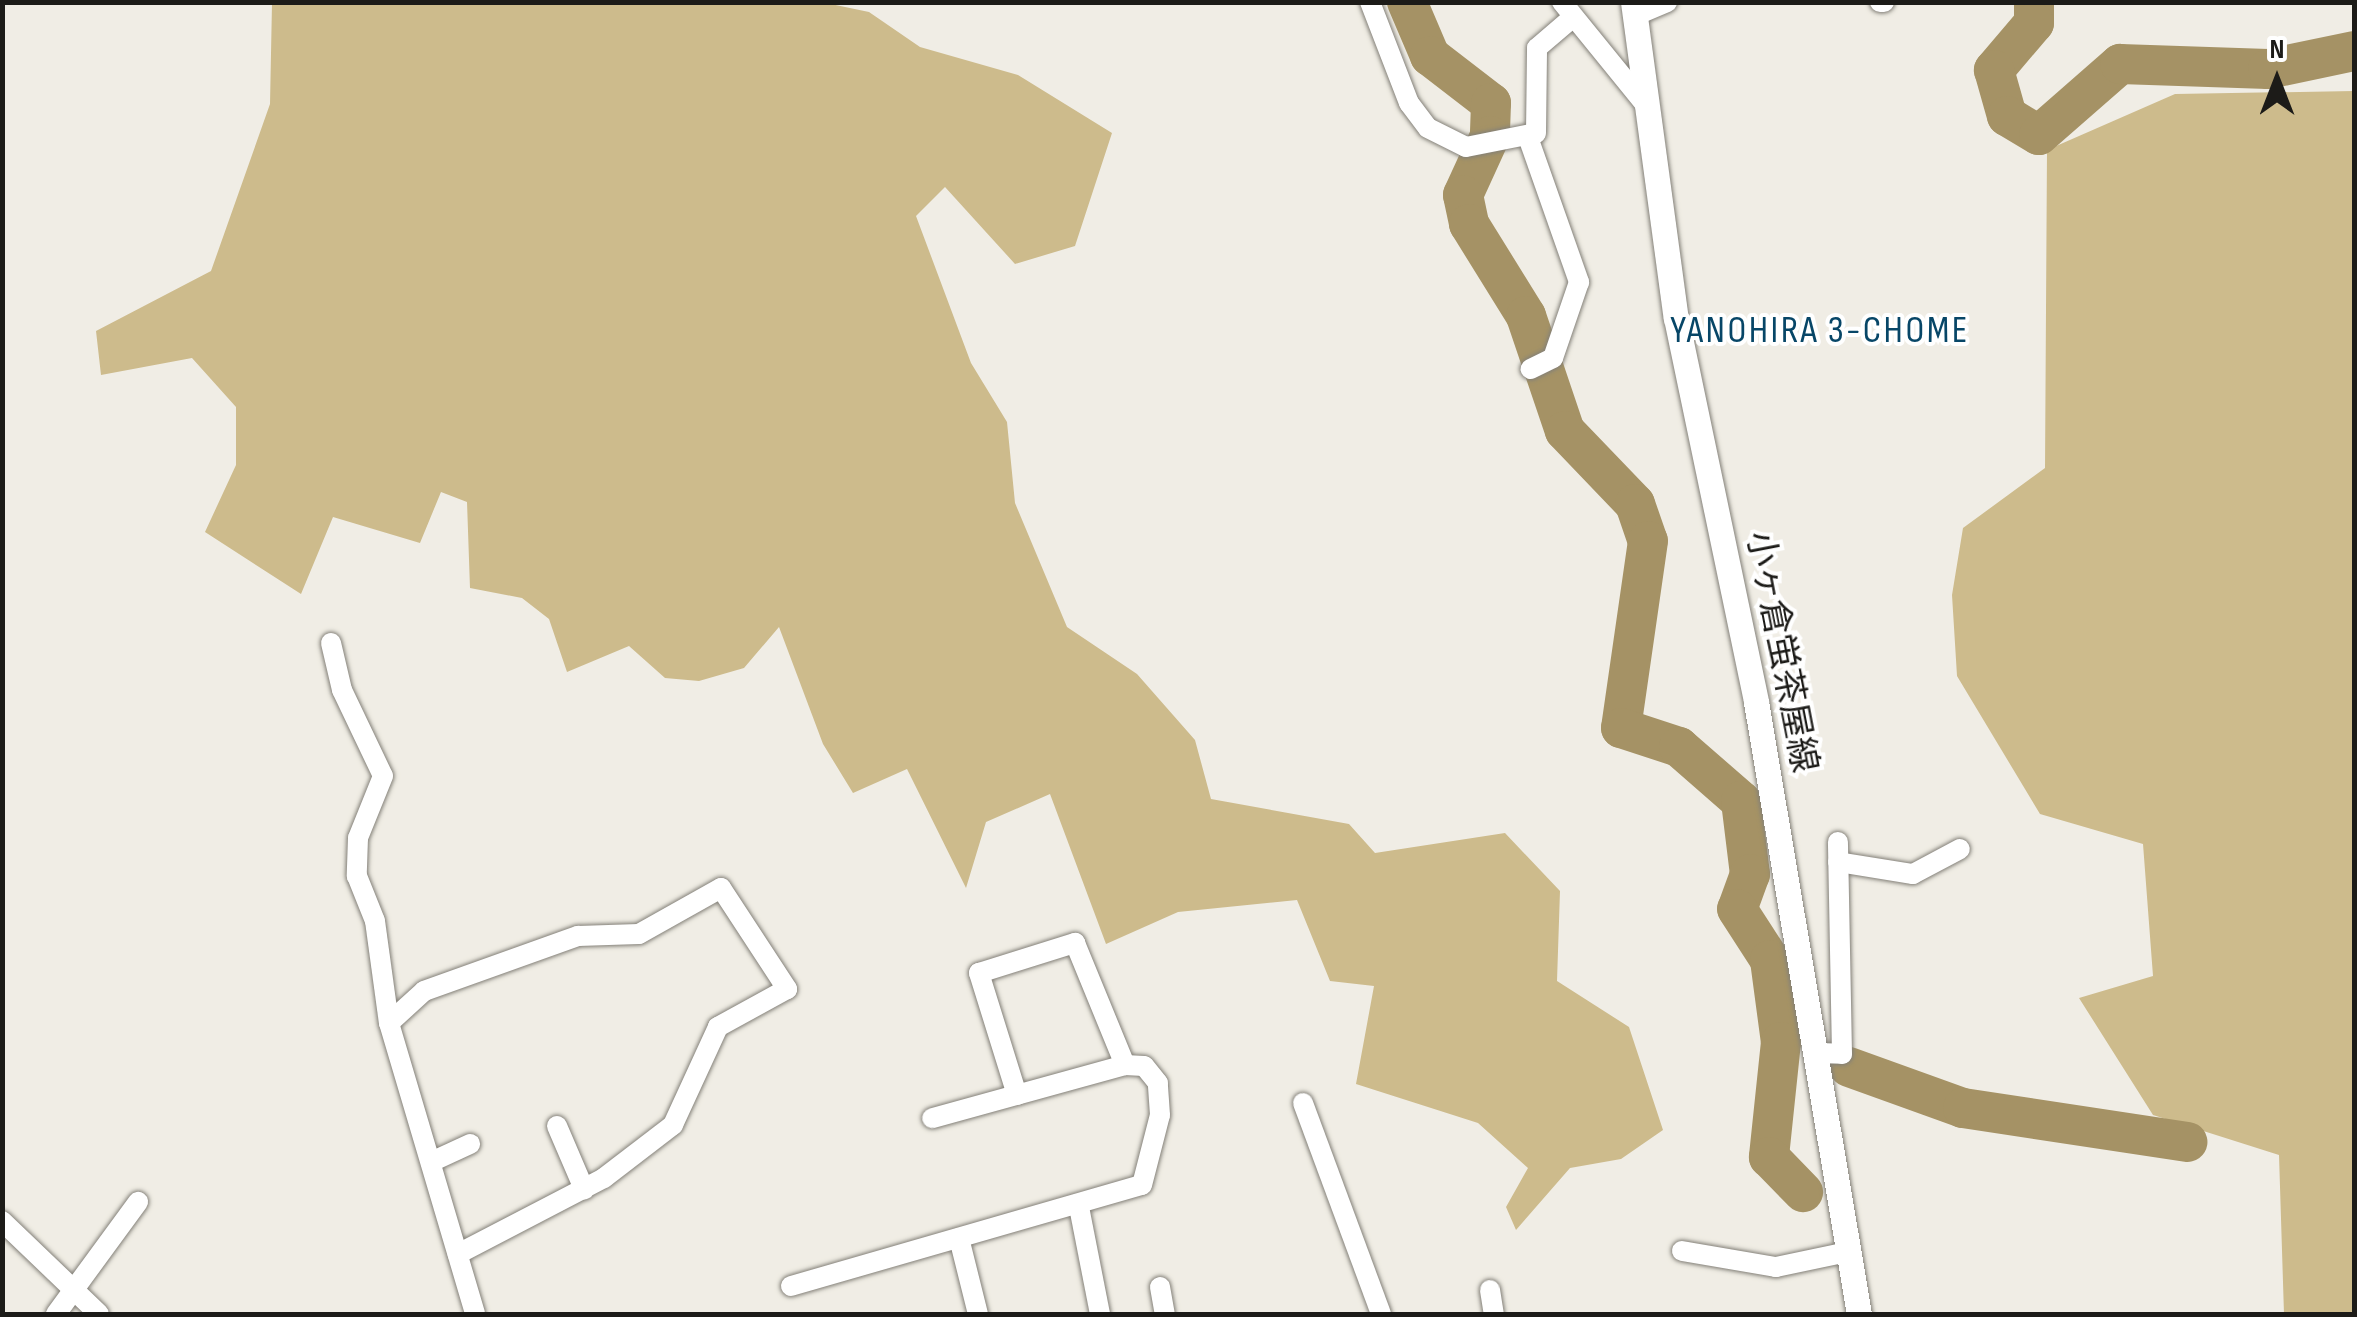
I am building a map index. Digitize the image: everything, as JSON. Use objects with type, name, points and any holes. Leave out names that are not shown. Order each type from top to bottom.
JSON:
[{"type":"street","points":[[1370,2],[1409,103],[1428,128],[1466,147],[1496,147],[1529,140]]},
{"type":"street","points":[[1634,9],[1667,2]]},
{"type":"street","name":"小ヶ倉蛍茶屋線","points":[[1634,9],[1676,318],[1818,1052],[1859,1314]]},
{"type":"street","points":[[1530,369],[1554,358],[1572,315],[1577,264],[1529,140],[1538,116],[1537,48],[1567,10],[1645,104]]},
{"type":"street","points":[[331,643],[342,690],[383,776],[358,838],[357,876],[375,921],[389,1023],[475,1314]]},
{"type":"street","points":[[1818,1052],[1842,1054],[1838,852],[1914,874],[1960,848]]},
{"type":"street","points":[[389,1023],[424,990],[578,936],[639,934],[721,888],[788,989],[725,1018],[673,1126],[584,1189],[458,1254]]},
{"type":"street","points":[[1016,1096],[980,973],[1075,943],[1126,1064]]},
{"type":"street","points":[[790,1286],[1079,1207],[1148,1181],[1158,1083],[1144,1066],[1126,1064],[932,1118]]},
{"type":"street","points":[[1303,1103],[1381,1314]]},
{"type":"street","points":[[557,1126],[584,1189]]},
{"type":"street","points":[[431,1162],[470,1144]]},
{"type":"street","points":[[56,1314],[138,1202]]},
{"type":"street","points":[[1079,1207],[1100,1314]]},
{"type":"street","points":[[2,1221],[71,1296],[99,1314]]},
{"type":"street","points":[[959,1238],[978,1314]]},
{"type":"street","points":[[1682,1251],[1776,1268],[1848,1252]]},
{"type":"street","points":[[1160,1287],[1164,1314]]},
{"type":"street","points":[[1490,1290],[1494,1314]]},
{"type":"shaded area","points":[[272,3],[826,3],[869,12],[920,47],[1018,75],[1112,133],[1075,246],[1015,264],[945,187],[916,216],[971,363],[1007,422],[1015,503],[1067,627],[1137,674],[1195,740],[1211,799],[1349,824],[1375,853],[1505,833],[1560,891],[1557,981],[1629,1027],[1663,1130],[1621,1159],[1570,1168],[1516,1230],[1506,1207],[1528,1168],[1478,1123],[1356,1084],[1374,986],[1330,981],[1297,900],[1178,912],[1106,944],[1050,794],[986,822],[966,888],[907,769],[853,793],[823,744],[779,627],[744,668],[699,681],[665,678],[629,646],[567,672],[549,619],[522,598],[470,588],[467,502],[441,492],[420,543],[333,517],[301,594],[205,532],[236,465],[236,407],[192,358],[101,375],[96,331],[211,271],[270,104]]},
{"type":"shaded area","points":[[2354,91],[2354,1314],[2284,1314],[2279,1155],[2153,1115],[2079,998],[2153,976],[2143,844],[2040,814],[1957,676],[1952,595],[1963,528],[2045,468],[2047,150],[2175,94]]},
{"type":"waterway","points":[[1407,2],[1430,56],[1491,103],[1490,136],[1463,195],[1469,224],[1526,316],[1565,431],[1635,504],[1648,541],[1621,728],[1679,747],[1741,801],[1750,874],[1737,909],[1770,960],[1781,1042],[1769,1157],[1803,1192]]},
{"type":"waterway","points":[[2034,2],[2034,23],[1994,70],[2007,116],[2039,135],[2120,64],[2268,69],[2354,51]]},
{"type":"waterway","points":[[1849,1067],[1963,1108],[2187,1142]]},
{"type":"district","name":"YANOHIRA 3-CHOME","points":[[1820,331]]}]
